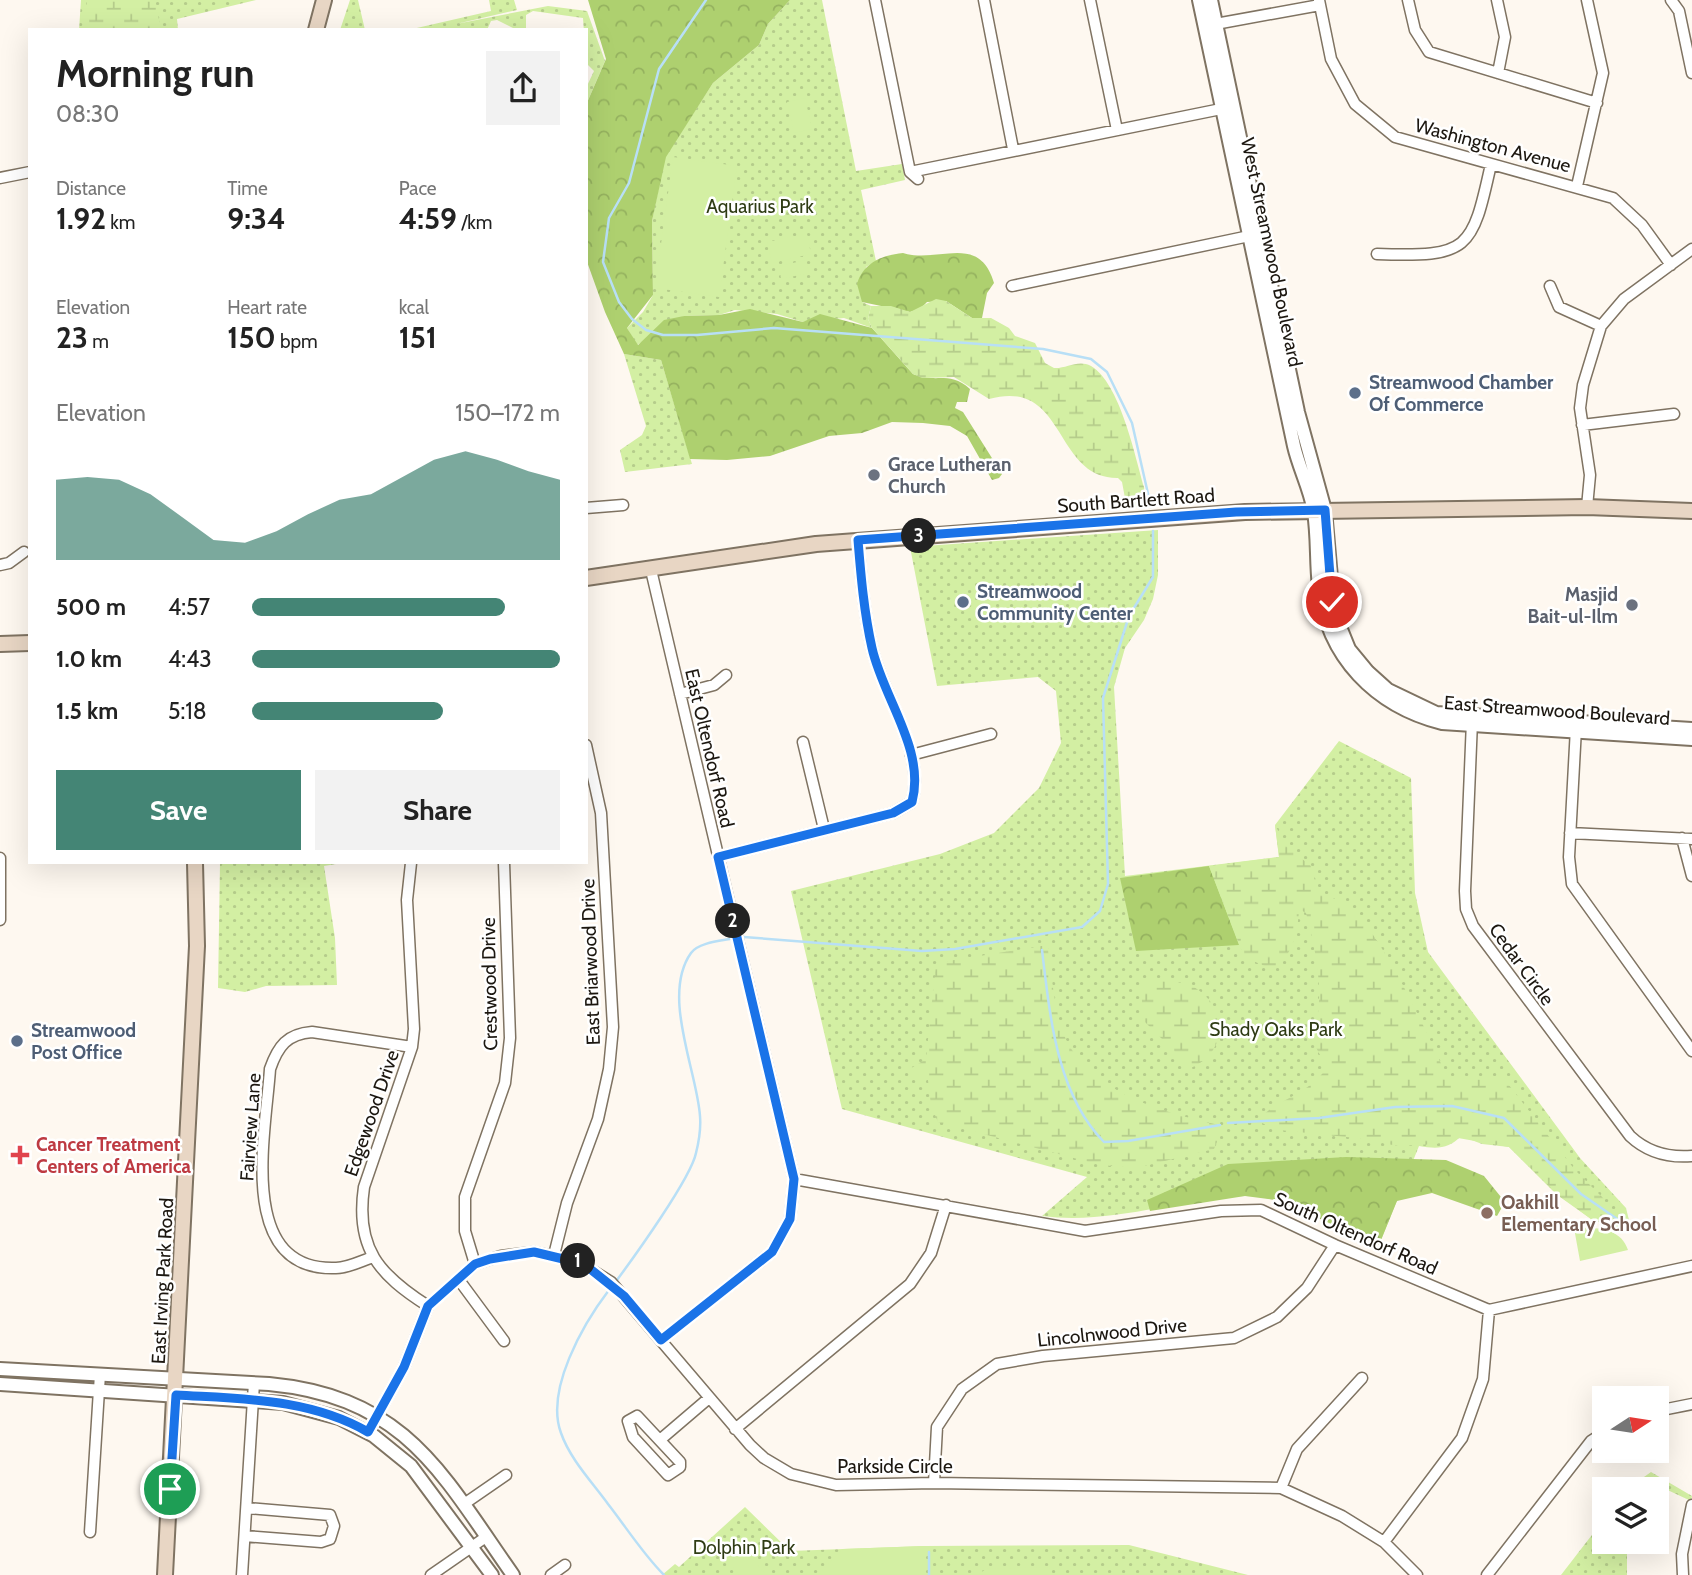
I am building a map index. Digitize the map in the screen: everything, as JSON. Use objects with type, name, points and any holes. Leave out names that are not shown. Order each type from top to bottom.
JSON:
[{"type":"main road","points":[[317,28],[324,0]]},
{"type":"main road","name":"South Bartlett Road","points":[[588,578],[816,544],[1236,512],[1587,507],[1692,511]]},
{"type":"main road","points":[[0,644],[28,643]]},
{"type":"main road","name":"East Irving Park Road","points":[[165,1575],[197,946],[195,864]]},
{"type":"street","points":[[875,0],[914,176],[1013,149],[1228,108]]},
{"type":"street","points":[[984,0],[1013,149]]},
{"type":"street","points":[[1090,0],[1117,130]]},
{"type":"street","name":"West Streamwood Boulevard","points":[[1199,0],[1210,25],[1228,108],[1255,235],[1294,446],[1319,510]]},
{"type":"street","name":"West Streamwood Boulevard","points":[[1210,25],[1211,0]]},
{"type":"street","points":[[1408,0],[1415,30],[1429,52],[1597,103]]},
{"type":"street","points":[[1497,0],[1505,37],[1497,74]]},
{"type":"street","points":[[1577,186],[1603,73],[1587,0]]},
{"type":"street","points":[[1671,0],[1679,11],[1692,73]]},
{"type":"street","points":[[1210,25],[1319,2]]},
{"type":"street","name":"Washington Avenue","points":[[1319,2],[1331,59],[1355,104],[1395,137],[1613,198],[1626,208],[1671,265]]},
{"type":"street","points":[[1377,254],[1449,251],[1464,243],[1479,220],[1491,164]]},
{"type":"street","points":[[0,178],[28,172]]},
{"type":"street","points":[[1012,286],[1255,235]]},
{"type":"street","points":[[1587,507],[1590,475],[1580,408],[1583,385],[1601,326],[1624,299],[1692,249]]},
{"type":"street","points":[[1550,286],[1559,307],[1601,326]]},
{"type":"street","points":[[1582,425],[1674,414]]},
{"type":"street","points":[[588,508],[623,505]]},
{"type":"street","name":"East Streamwood Boulevard","points":[[1319,510],[1323,611],[1329,632],[1346,661],[1366,685],[1396,707],[1442,723],[1472,722],[1576,728],[1692,739]]},
{"type":"street","points":[[718,857],[893,813],[912,802],[917,784],[911,755],[872,650],[862,598],[858,540]]},
{"type":"street","points":[[0,565],[9,563],[24,552]]},
{"type":"street","name":"East Oltendorf Road","points":[[651,570],[794,1179],[790,1219],[772,1252],[661,1340]]},
{"type":"street","points":[[680,694],[714,685],[726,675]]},
{"type":"street","name":"Cedar Circle","points":[[1472,722],[1465,909],[1473,926],[1623,1130],[1651,1151],[1674,1157],[1692,1156]]},
{"type":"street","points":[[1576,728],[1570,833],[1570,875],[1576,892],[1692,1051]]},
{"type":"street","name":"East Streamwood Boulevard","points":[[1576,728],[1692,729]]},
{"type":"street","points":[[911,755],[991,734]]},
{"type":"street","points":[[803,742],[824,829]]},
{"type":"street","name":"East Briarwood Drive","points":[[554,1255],[567,1203],[598,1119],[609,1069],[613,1027],[602,828],[590,776]]},
{"type":"street","points":[[1570,833],[1687,839],[1692,876]]},
{"type":"street","points":[[0,859],[0,920]]},
{"type":"street","name":"Edgewood Drive","points":[[411,864],[407,888],[414,1029],[412,1047],[364,1187],[361,1208],[363,1233],[373,1257],[386,1276],[428,1306]]},
{"type":"street","name":"Crestwood Drive","points":[[475,1264],[465,1231],[465,1197],[505,1083],[510,1038],[504,864]]},
{"type":"street","name":"Fairview Lane","points":[[373,1257],[338,1268],[310,1265],[285,1251],[269,1229],[262,1202],[270,1069],[277,1050],[288,1038],[299,1033],[312,1032],[412,1047]]},
{"type":"street","name":"South Oltendorf Road","points":[[794,1179],[1085,1231],[1221,1211],[1261,1210],[1335,1245],[1489,1310]]},
{"type":"street","points":[[735,1429],[910,1284],[930,1253],[946,1205]]},
{"type":"street","name":"Lincolnwood Drive","points":[[934,1483],[937,1427],[962,1389],[997,1364],[1043,1356],[1234,1338],[1277,1317],[1307,1288],[1335,1245]]},
{"type":"street","name":"Parkside Circle","points":[[475,1264],[523,1252],[554,1255],[577,1261],[601,1274],[624,1296],[735,1429],[764,1458],[806,1480],[854,1486],[934,1483],[1281,1488],[1342,1516],[1384,1542],[1417,1575]]},
{"type":"street","points":[[368,1432],[404,1367],[428,1306],[475,1264]]},
{"type":"street","points":[[1384,1542],[1462,1438],[1483,1379],[1489,1310],[1692,1266]]},
{"type":"street","points":[[459,1280],[504,1341]]},
{"type":"street","points":[[0,1369],[254,1383],[308,1390],[378,1415],[421,1450],[464,1504],[513,1575]]},
{"type":"street","points":[[90,1532],[100,1374]]},
{"type":"street","points":[[1281,1488],[1297,1449],[1362,1377]]},
{"type":"street","points":[[242,1575],[254,1383]]},
{"type":"street","points":[[0,1384],[253,1401],[315,1410],[368,1432],[393,1449],[424,1479],[492,1575]]},
{"type":"street","points":[[661,1439],[709,1398]]},
{"type":"street","points":[[1670,1408],[1692,1404]]},
{"type":"street","points":[[637,1416],[642,1418],[661,1439],[681,1465],[670,1475],[633,1437],[628,1421],[637,1416]]},
{"type":"street","points":[[1487,1575],[1592,1440]]},
{"type":"street","points":[[464,1504],[506,1475]]},
{"type":"street","points":[[1683,1575],[1682,1554],[1692,1505]]},
{"type":"street","points":[[245,1536],[321,1542],[330,1539],[334,1525],[330,1515],[247,1508]]},
{"type":"street","points":[[431,1575],[486,1536]]},
{"type":"street","points":[[551,1575],[565,1565]]},
{"type":"green space","points":[[81,0],[256,0],[177,19],[178,28],[79,28]]},
{"type":"green space","points":[[87,0],[155,0],[161,28],[91,28],[85,20]]},
{"type":"green space","points":[[350,0],[358,0],[365,28],[341,28]]},
{"type":"green space","points":[[489,0],[514,0],[517,10],[456,24],[548,6],[587,11],[605,61],[588,100],[588,84],[594,71],[588,65],[588,28],[584,28],[583,18],[533,11],[526,15],[526,28],[513,28],[497,20],[491,21],[488,28],[417,28],[491,11]]},
{"type":"green space","points":[[588,0],[790,0],[768,24],[759,45],[713,83],[666,157],[652,221],[653,295],[627,328],[638,345],[664,320],[750,309],[803,322],[820,314],[872,328],[913,374],[955,380],[970,389],[967,402],[957,402],[955,408],[963,412],[1002,474],[999,478],[992,480],[967,436],[950,426],[923,423],[892,422],[862,433],[829,436],[770,456],[727,460],[690,459],[661,360],[624,354],[588,265],[588,100],[606,59]]},
{"type":"green space","name":"Aquarius Park","points":[[790,0],[822,0],[856,171],[902,164],[905,180],[861,190],[876,261],[866,267],[862,302],[871,306],[868,319],[872,328],[844,318],[803,322],[777,314],[735,310],[719,315],[684,316],[637,345],[627,328],[643,312],[653,295],[652,221],[665,157],[713,83],[759,45],[768,24]]},
{"type":"green space","points":[[805,98],[812,129],[794,133],[787,102]]},
{"type":"green space","points":[[673,157],[737,166],[719,297],[655,288]]},
{"type":"green space","points":[[807,234],[811,254],[772,263],[767,242]]},
{"type":"green space","points":[[903,253],[956,253],[978,258],[987,268],[994,283],[987,293],[982,318],[972,318],[946,301],[927,302],[920,309],[910,312],[862,302],[857,284],[869,265],[881,258]]},
{"type":"green space","points":[[806,260],[809,273],[781,279],[779,266]]},
{"type":"green space","points":[[936,299],[946,301],[972,318],[991,318],[1009,328],[1015,336],[1035,343],[1045,363],[1054,368],[1086,364],[1101,375],[1118,404],[1131,440],[1144,487],[1145,497],[1140,506],[1127,509],[1122,482],[1118,478],[1097,474],[1081,463],[1047,415],[1033,402],[1014,396],[989,399],[954,377],[922,378],[913,374],[872,328],[868,319],[871,306],[891,306],[910,312]]},
{"type":"green space","points":[[624,354],[661,360],[692,464],[625,472],[620,450],[642,435],[646,426]]},
{"type":"green space","name":"Shady Oaks Park","points":[[1158,530],[1158,575],[1153,599],[1144,620],[1125,648],[1114,687],[1125,876],[1279,857],[1275,825],[1339,741],[1411,778],[1415,893],[1428,952],[1580,1158],[1626,1208],[1629,1220],[1625,1233],[1591,1219],[1553,1191],[1509,1147],[1482,1144],[1461,1136],[1442,1147],[1419,1146],[1379,1245],[1313,1214],[1260,1197],[1219,1198],[1094,1217],[1042,1216],[1087,1177],[842,1109],[791,891],[940,854],[994,833],[1039,788],[1061,743],[1056,691],[1038,677],[937,686],[910,547]]},
{"type":"green space","points":[[1275,825],[1287,847],[1311,866],[1321,895],[1346,904],[1373,936],[1402,984],[1446,1075],[1464,1079],[1505,1080],[1575,1170],[1604,1199],[1609,1216],[1591,1219],[1560,1197],[1509,1147],[1458,1138],[1436,1144],[1398,1146],[1356,1138],[1279,1130],[1257,1121],[1274,1107],[1309,1086],[1327,1068],[1312,1040],[1319,1008],[1319,992],[1314,945],[1306,913],[1299,909],[1293,943],[1274,970],[1244,957],[1209,866],[1279,857]]},
{"type":"green space","points":[[220,864],[336,864],[324,866],[335,938],[337,985],[266,986],[245,992],[218,988]]},
{"type":"green space","points":[[1209,866],[1239,945],[1136,951],[1120,878]]},
{"type":"green space","points":[[1048,945],[1061,1027],[1072,1050],[1085,1066],[1101,1080],[1138,1101],[1219,1125],[1219,1137],[1214,1149],[1136,1168],[1100,1165],[938,1122],[931,1105],[928,1080],[911,1077],[908,1070],[926,1059],[936,963]]},
{"type":"green space","points":[[1163,980],[1194,987],[1214,1006],[1218,1018],[1217,1041],[1212,1052],[1191,1068],[1143,1020],[1141,982]]},
{"type":"green space","points":[[1346,1157],[1446,1160],[1484,1176],[1505,1202],[1497,1216],[1432,1193],[1397,1201],[1379,1245],[1277,1200],[1245,1196],[1150,1211],[1147,1200],[1228,1164]]},
{"type":"green space","points":[[1574,1228],[1606,1230],[1619,1237],[1628,1250],[1580,1261]]},
{"type":"green space","points":[[1651,1472],[1660,1477],[1644,1477]]},
{"type":"green space","points":[[1669,1483],[1692,1496],[1691,1501],[1669,1491]]},
{"type":"green space","name":"Dolphin Park","points":[[745,1507],[790,1551],[924,1546],[1129,1545],[1248,1575],[662,1575],[675,1564],[679,1567]]},
{"type":"green space","points":[[1592,1535],[1592,1554],[1627,1554],[1627,1575],[1561,1575]]},
{"type":"green space","points":[[735,1539],[764,1575],[739,1575],[720,1552]]},
{"type":"green space","points":[[924,1546],[924,1575],[818,1575],[842,1549]]},
{"type":"green space","points":[[1049,1567],[1051,1575],[977,1575],[986,1569]]},
{"type":"waterway","points":[[706,0],[659,69],[629,183],[609,218],[603,262],[619,302],[632,319],[646,330],[663,335],[697,335],[774,328],[1043,349],[1091,359],[1107,372],[1132,423],[1151,507]]},
{"type":"waterway","points":[[744,937],[922,951],[955,949],[1082,927],[1100,911],[1108,884],[1103,698],[1129,616],[1153,577],[1153,531]]},
{"type":"waterway","points":[[617,1280],[673,1198],[692,1165],[700,1130],[700,1116],[683,1033],[679,990],[683,970],[691,953],[709,943],[730,939]]},
{"type":"waterway","points":[[1042,950],[1052,1026],[1065,1077],[1088,1122],[1104,1142],[1128,1141],[1220,1125]]},
{"type":"waterway","points":[[1228,1123],[1319,1118],[1395,1107],[1452,1106],[1504,1118],[1581,1194],[1623,1223]]},
{"type":"waterway","points":[[609,1290],[588,1321],[569,1358],[558,1397],[557,1416],[565,1443],[576,1461],[664,1575]]},
{"type":"waterway","points":[[929,1552],[929,1575]]},
{"type":"place","name":"Streamwood Chamber Of Commerce","points":[[1355,393]]},
{"type":"place","name":"Grace Lutheran Church","points":[[874,475]]},
{"type":"place","name":"Streamwood Community Center","points":[[963,602]]},
{"type":"place","name":"Masjid Bait-ul-Ilm","points":[[1632,605]]},
{"type":"place","name":"Streamwood Post Office","points":[[17,1041]]},
{"type":"place","name":"Cancer Treatment Centers of America","points":[[20,1155]]},
{"type":"place","name":"Oakhill Elementary School","points":[[1487,1213]]},
{"type":"route","points":[[170,1489],[176,1395],[293,1404],[327,1413],[368,1432],[404,1367],[428,1306],[475,1264],[523,1252],[567,1257],[577,1261],[611,1282],[661,1340],[772,1252],[790,1219],[794,1179],[718,857],[893,813],[912,802],[917,784],[911,755],[872,650],[862,598],[858,540],[1236,512],[1325,510],[1332,602]]}]
